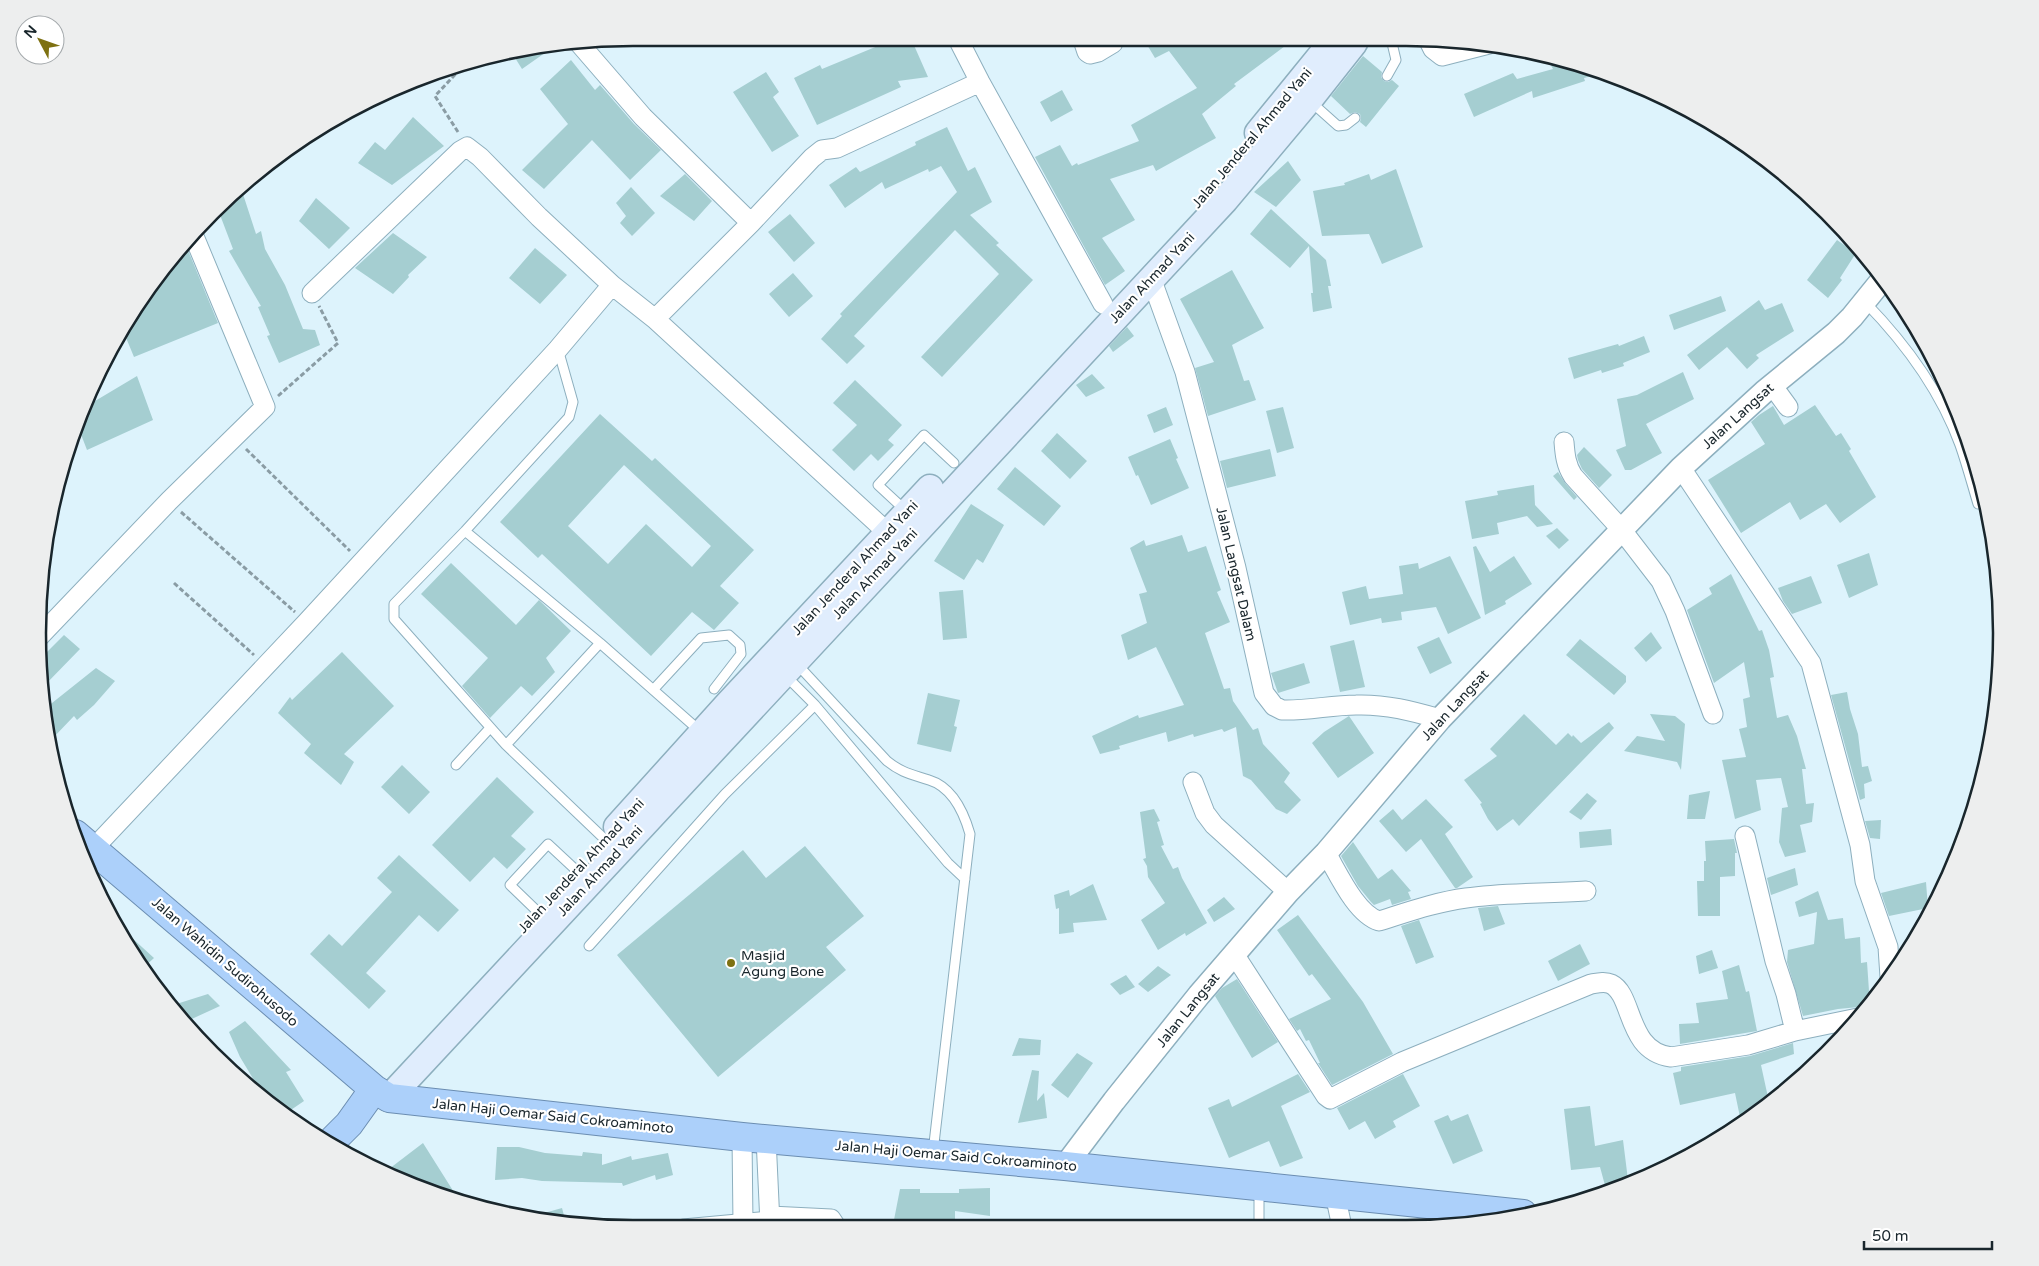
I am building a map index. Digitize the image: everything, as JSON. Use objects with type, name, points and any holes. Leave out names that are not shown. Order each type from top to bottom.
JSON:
[{"type":"highway","name":"Jalan Wahidin Sudirohusodo","points":[[85,841],[381,1094]]},
{"type":"highway","points":[[341,1132],[381,1094]]},
{"type":"highway","name":"Jalan Haji Oemar Said Cokroaminoto","points":[[381,1094],[754,1138],[1065,1166],[1500,1212]]},
{"type":"main road","name":"Jalan Jenderal Ahmad Yani","points":[[729,703],[1213,188],[1330,46]]},
{"type":"main road","name":"Jalan Ahmad Yani","points":[[381,1094],[709,739],[729,703],[789,667],[1225,200],[1352,46]]},
{"type":"main road","name":"Jalan Jenderal Ahmad Yani","points":[[381,1094],[538,912],[577,871],[612,846]]},
{"type":"street","points":[[962,46],[1103,304]]},
{"type":"street","points":[[1085,46],[1090,54],[1108,46]]},
{"type":"street","points":[[1432,47],[1442,56],[1467,50]]},
{"type":"street","points":[[584,49],[643,117],[751,223]]},
{"type":"street","points":[[655,318],[822,150],[837,148],[980,82]]},
{"type":"street","points":[[312,293],[460,151],[467,147],[486,163],[539,217],[612,285],[655,318],[888,533]]},
{"type":"street","points":[[46,629],[169,501],[265,407],[196,242]]},
{"type":"street","name":"Jalan Langsat Dalam","points":[[1151,278],[1185,372],[1236,568],[1267,700],[1282,710],[1355,705],[1386,706],[1404,708],[1440,719]]},
{"type":"street","points":[[84,841],[266,665],[558,349],[612,285]]},
{"type":"street","name":"Jalan Langsat","points":[[1065,1166],[1114,1101],[1234,954],[1288,892],[1326,853],[1440,719],[1681,468],[1772,385],[1836,332],[1865,302],[1878,285]]},
{"type":"street","points":[[1772,385],[1788,407]]},
{"type":"street","points":[[1564,442],[1568,468],[1573,476],[1621,529],[1661,582],[1713,714]]},
{"type":"street","points":[[1681,468],[1811,663],[1860,845],[1865,881],[1888,947],[1889,966]]},
{"type":"street","points":[[1192,782],[1202,807],[1214,825],[1288,892]]},
{"type":"street","points":[[1745,836],[1773,952],[1795,1031]]},
{"type":"street","points":[[1326,853],[1361,908],[1372,918],[1379,921],[1435,904],[1465,898],[1503,894],[1586,891]]},
{"type":"street","points":[[1234,954],[1326,1096],[1330,1099],[1402,1062],[1591,984],[1605,982],[1612,984],[1618,991],[1630,1018],[1645,1043],[1651,1050],[1663,1056],[1678,1057],[1748,1045],[1795,1031],[1838,1030]]},
{"type":"street","points":[[754,1138],[770,1220],[832,1220]]},
{"type":"street","points":[[743,1220],[754,1138]]},
{"type":"street","points":[[1335,1194],[1341,1220]]},
{"type":"lane","points":[[1387,76],[1396,60],[1394,46]]},
{"type":"lane","points":[[1309,100],[1338,126],[1346,125],[1355,118]]},
{"type":"lane","points":[[1865,302],[1893,330],[1932,385],[1959,444],[1978,503]]},
{"type":"lane","points":[[558,349],[573,402],[569,417],[465,531],[394,604],[394,619],[506,745],[612,846]]},
{"type":"lane","points":[[908,512],[878,486],[924,436],[954,463]]},
{"type":"lane","points":[[465,531],[600,643],[709,739]]},
{"type":"lane","points":[[654,690],[701,638],[728,634],[740,645],[741,654],[729,703]]},
{"type":"lane","points":[[506,745],[600,643]]},
{"type":"lane","points":[[789,667],[815,705],[948,862],[965,879]]},
{"type":"lane","points":[[789,667],[899,770],[914,777],[930,780],[950,794],[965,819],[970,834],[932,1154]]},
{"type":"lane","points":[[588,946],[725,794],[815,705]]},
{"type":"lane","points":[[456,765],[490,728]]},
{"type":"lane","points":[[538,912],[510,885],[548,844],[577,871]]},
{"type":"lane","points":[[1258,1220],[1259,1187]]},
{"type":"path","points":[[455,74],[435,96],[467,147]]},
{"type":"path","points":[[265,407],[338,343],[312,293]]},
{"type":"path","points":[[235,438],[361,562]]},
{"type":"path","points":[[169,501],[306,622]]},
{"type":"path","points":[[174,583],[266,665]]},
{"type":"building","points":[[878,46],[914,46],[928,77],[898,81],[901,87],[817,125],[794,78],[820,65],[822,69]]},
{"type":"building","points":[[1148,46],[1285,46],[1234,84],[1236,86],[1202,114],[1216,138],[1156,171],[1153,165],[1110,179],[1135,220],[1102,238],[1125,271],[1105,285],[1035,157],[1060,145],[1072,166],[1139,141],[1131,125],[1197,88],[1169,51],[1155,58]]},
{"type":"building","points":[[545,53],[522,69],[516,59]]},
{"type":"building","points":[[1363,56],[1382,72],[1381,77],[1384,81],[1392,80],[1399,86],[1366,127],[1360,122],[1360,114],[1355,112],[1350,114],[1331,96]]},
{"type":"building","points":[[571,60],[595,90],[600,85],[634,124],[661,150],[630,180],[592,140],[544,189],[522,170],[568,124],[540,89]]},
{"type":"building","points":[[1550,64],[1592,76],[1584,78],[1585,81],[1533,98],[1532,91],[1474,117],[1464,94],[1513,73],[1517,79],[1553,69]]},
{"type":"building","points":[[766,72],[779,92],[773,97],[799,136],[772,152],[733,92]]},
{"type":"building","points":[[1062,90],[1073,110],[1051,122],[1040,102]]},
{"type":"building","points":[[413,117],[444,146],[392,185],[358,163],[375,142],[385,150]]},
{"type":"building","points":[[947,127],[968,171],[975,167],[992,202],[970,215],[999,243],[996,245],[1033,280],[942,377],[921,357],[999,274],[955,230],[854,336],[865,346],[847,364],[821,339],[842,316],[840,314],[957,192],[941,166],[929,172],[928,169],[885,189],[882,182],[845,208],[829,185],[856,167],[860,172],[916,145],[915,142]]},
{"type":"building","points":[[1288,161],[1301,180],[1276,207],[1254,192]]},
{"type":"building","points":[[1396,169],[1423,247],[1382,264],[1369,234],[1322,236],[1313,191],[1345,185],[1344,183],[1369,174],[1371,180]]},
{"type":"building","points":[[685,174],[712,201],[694,221],[660,196]]},
{"type":"building","points":[[631,187],[655,213],[632,236],[620,223],[626,216],[616,203]]},
{"type":"building","points":[[243,195],[256,234],[261,231],[265,249],[285,285],[303,329],[315,330],[320,345],[279,363],[267,336],[270,335],[258,307],[261,306],[229,251],[233,249],[220,216]]},
{"type":"building","points":[[316,198],[350,228],[329,249],[299,221]]},
{"type":"building","points":[[1271,209],[1326,260],[1331,286],[1328,286],[1332,308],[1313,312],[1309,246],[1290,268],[1250,234]]},
{"type":"building","points":[[790,214],[815,243],[794,262],[768,232]]},
{"type":"building","points":[[393,233],[427,257],[408,275],[409,277],[393,294],[355,268]]},
{"type":"building","points":[[1837,240],[1849,248],[1855,255],[1840,278],[1842,280],[1828,298],[1807,280]]},
{"type":"building","points":[[535,248],[567,275],[540,304],[509,278]]},
{"type":"building","points":[[188,251],[218,323],[134,357],[126,338],[145,307]]},
{"type":"building","points":[[1232,270],[1264,328],[1232,345],[1244,381],[1249,380],[1256,400],[1208,416],[1195,368],[1214,362],[1180,299]]},
{"type":"building","points":[[793,273],[813,296],[789,317],[769,294]]},
{"type":"building","points":[[1721,296],[1726,311],[1674,330],[1669,315]]},
{"type":"building","points":[[1759,300],[1765,310],[1782,303],[1794,331],[1756,355],[1759,358],[1747,369],[1727,347],[1699,370],[1687,355]]},
{"type":"building","points":[[1127,327],[1134,336],[1113,352],[1109,346]]},
{"type":"building","points":[[1644,336],[1650,352],[1623,363],[1624,366],[1602,373],[1601,370],[1574,379],[1568,358],[1618,344],[1619,346]]},
{"type":"building","points":[[1683,372],[1694,399],[1646,424],[1662,453],[1631,470],[1625,470],[1616,450],[1626,446],[1617,399],[1637,395]]},
{"type":"building","points":[[1092,374],[1105,388],[1086,397],[1076,385]]},
{"type":"building","points":[[137,376],[153,420],[87,450],[81,434],[94,402]]},
{"type":"building","points":[[855,380],[902,425],[888,440],[894,445],[878,461],[871,454],[854,471],[832,450],[857,425],[833,403]]},
{"type":"building","points":[[1815,405],[1836,436],[1841,433],[1851,449],[1849,451],[1876,497],[1840,523],[1826,504],[1800,520],[1790,502],[1741,533],[1708,480],[1765,444],[1751,422],[1759,415],[1773,406],[1784,425]]},
{"type":"building","points":[[1166,407],[1173,425],[1154,433],[1147,415]]},
{"type":"building","points":[[1283,407],[1294,448],[1277,453],[1266,411]]},
{"type":"building","points":[[600,414],[652,461],[655,458],[754,550],[720,586],[739,603],[714,630],[692,612],[651,656],[542,554],[538,558],[500,522]],"holes":[[[624,465],[711,546],[692,567],[646,524],[608,564],[568,526]]]},
{"type":"building","points":[[1057,433],[1087,461],[1070,479],[1041,451]]},
{"type":"building","points":[[1170,439],[1178,458],[1176,459],[1189,488],[1151,505],[1128,457]]},
{"type":"building","points":[[1584,447],[1612,475],[1599,488],[1582,469],[1578,460],[1577,455]]},
{"type":"building","points":[[1270,449],[1276,476],[1227,488],[1220,461]]},
{"type":"building","points":[[1015,467],[1061,506],[1044,526],[997,489]]},
{"type":"building","points":[[1558,472],[1577,497],[1574,500],[1553,476]]},
{"type":"building","points":[[1534,485],[1535,505],[1553,524],[1537,527],[1527,516],[1497,523],[1499,534],[1472,539],[1465,501],[1498,495],[1497,491]]},
{"type":"building","points":[[971,504],[1004,525],[983,563],[977,559],[964,580],[934,561]]},
{"type":"building","points":[[1557,528],[1569,540],[1559,549],[1546,536]]},
{"type":"building","points":[[1182,535],[1188,552],[1206,546],[1221,590],[1217,592],[1230,622],[1205,633],[1224,689],[1230,688],[1233,701],[1253,730],[1258,728],[1263,744],[1290,773],[1284,782],[1301,800],[1287,814],[1276,809],[1251,780],[1243,776],[1236,727],[1224,732],[1222,729],[1194,737],[1193,734],[1168,742],[1166,732],[1119,746],[1120,749],[1100,754],[1092,736],[1138,715],[1139,718],[1184,705],[1156,647],[1128,660],[1121,635],[1147,623],[1139,594],[1147,592],[1130,548],[1144,540],[1146,546]]},
{"type":"building","points":[[1476,546],[1490,572],[1514,556],[1532,584],[1505,601],[1506,604],[1485,615],[1473,547]]},
{"type":"building","points":[[1869,553],[1878,585],[1849,598],[1837,565]]},
{"type":"building","points":[[1450,556],[1481,618],[1448,634],[1436,607],[1401,612],[1402,620],[1382,623],[1381,618],[1350,625],[1342,592],[1366,586],[1369,599],[1403,594],[1399,566],[1418,563],[1419,569]]},
{"type":"building","points":[[451,563],[516,625],[539,600],[571,631],[546,658],[555,672],[532,696],[521,686],[490,718],[462,686],[488,658],[421,594]]},
{"type":"building","points":[[1731,574],[1759,631],[1762,630],[1769,650],[1774,677],[1770,678],[1777,718],[1788,715],[1797,736],[1806,769],[1802,769],[1806,804],[1814,803],[1812,822],[1800,825],[1806,852],[1785,857],[1779,842],[1782,808],[1788,807],[1781,778],[1756,780],[1761,810],[1735,819],[1722,760],[1746,757],[1739,729],[1747,727],[1743,699],[1750,697],[1744,662],[1714,683],[1687,610],[1712,594],[1709,588]]},
{"type":"building","points":[[1811,576],[1822,603],[1792,614],[1783,601],[1778,588]]},
{"type":"building","points":[[963,590],[967,638],[943,640],[939,592]]},
{"type":"building","points":[[1651,632],[1662,648],[1646,662],[1634,648]]},
{"type":"building","points":[[64,635],[80,649],[49,681],[47,652]]},
{"type":"building","points":[[1439,637],[1452,663],[1430,674],[1417,647]]},
{"type":"building","points":[[1580,639],[1626,676],[1626,682],[1614,695],[1566,655]]},
{"type":"building","points":[[1354,640],[1365,687],[1340,692],[1330,646]]},
{"type":"building","points":[[342,652],[394,706],[344,754],[354,762],[341,785],[304,753],[311,744],[278,713],[290,697],[292,700]]},
{"type":"building","points":[[1304,663],[1310,683],[1278,693],[1271,673]]},
{"type":"building","points":[[96,668],[115,681],[94,705],[77,720],[74,716],[56,735],[51,704]]},
{"type":"building","points":[[1847,692],[1858,734],[1862,767],[1868,766],[1872,781],[1864,784],[1865,798],[1860,800],[1831,695]]},
{"type":"building","points":[[928,693],[960,700],[954,726],[957,727],[951,752],[917,744]]},
{"type":"building","points":[[1524,714],[1556,745],[1568,733],[1581,743],[1609,722],[1614,728],[1519,826],[1513,819],[1497,831],[1488,819],[1480,804],[1482,803],[1464,780],[1497,756],[1490,749]]},
{"type":"building","points":[[1650,714],[1675,716],[1685,724],[1681,770],[1677,762],[1624,751],[1637,736],[1665,741]]},
{"type":"building","points":[[1349,716],[1374,753],[1338,778],[1312,743],[1324,732]]},
{"type":"building","points":[[402,765],[430,792],[409,814],[381,787]]},
{"type":"building","points":[[497,777],[534,812],[511,836],[526,849],[507,869],[494,857],[470,882],[432,845]]},
{"type":"building","points":[[1710,791],[1705,819],[1687,819],[1689,795]]},
{"type":"building","points":[[1587,793],[1597,801],[1581,820],[1569,812]]},
{"type":"building","points":[[1426,799],[1453,827],[1445,834],[1473,877],[1457,888],[1455,888],[1421,839],[1406,852],[1379,821],[1393,809],[1402,820]]},
{"type":"building","points":[[1154,809],[1160,821],[1157,822],[1164,845],[1161,846],[1173,869],[1178,867],[1182,878],[1207,923],[1186,936],[1185,933],[1158,950],[1141,920],[1165,903],[1148,877],[1147,866],[1143,859],[1146,858],[1140,812]]},
{"type":"building","points":[[1881,820],[1880,839],[1870,838],[1865,821]]},
{"type":"building","points":[[1611,829],[1612,845],[1580,848],[1579,832]]},
{"type":"building","points":[[1734,839],[1737,853],[1735,853],[1735,876],[1720,877],[1720,916],[1698,916],[1697,881],[1704,881],[1705,841]]},
{"type":"building","points":[[1353,842],[1378,879],[1392,869],[1411,891],[1408,892],[1411,899],[1392,905],[1390,899],[1374,905],[1358,886],[1341,856]]},
{"type":"building","name":"Masjid Agung Bone","points":[[805,846],[864,916],[826,947],[846,970],[718,1077],[617,955],[743,850],[766,878]]},
{"type":"building","points":[[399,855],[459,910],[438,932],[419,915],[366,973],[386,991],[369,1009],[310,954],[329,934],[342,946],[392,892],[377,878]]},
{"type":"building","points":[[1795,868],[1798,885],[1771,895],[1767,878]]},
{"type":"building","points":[[1926,882],[1927,901],[1923,909],[1889,916],[1881,893]]},
{"type":"building","points":[[1093,884],[1107,920],[1073,923],[1074,932],[1059,934],[1059,908],[1056,909],[1054,895],[1069,890],[1070,896]]},
{"type":"building","points":[[1818,891],[1828,920],[1843,918],[1845,939],[1860,937],[1861,963],[1867,962],[1869,991],[1871,991],[1858,1007],[1803,1016],[1787,962],[1788,950],[1814,944],[1817,912],[1799,917],[1795,902]]},
{"type":"building","points":[[1224,897],[1235,909],[1214,922],[1207,910]]},
{"type":"building","points":[[1498,906],[1505,924],[1484,931],[1478,908]]},
{"type":"building","points":[[1298,915],[1363,1002],[1393,1054],[1332,1085],[1318,1063],[1320,1063],[1309,1040],[1306,1041],[1300,1029],[1297,1031],[1289,1019],[1331,999],[1312,974],[1309,976],[1277,930]]},
{"type":"building","points":[[1419,920],[1434,957],[1416,964],[1401,926]]},
{"type":"building","points":[[133,938],[154,958],[148,963]]},
{"type":"building","points":[[1580,944],[1590,964],[1558,981],[1548,961]]},
{"type":"building","points":[[1712,950],[1718,968],[1699,974],[1696,956]]},
{"type":"building","points":[[1739,965],[1746,992],[1749,991],[1757,1031],[1680,1044],[1679,1024],[1699,1023],[1696,1003],[1728,999],[1722,971]]},
{"type":"building","points":[[1158,966],[1171,975],[1148,992],[1138,984]]},
{"type":"building","points":[[1126,975],[1135,987],[1120,995],[1110,984]]},
{"type":"building","points":[[1237,979],[1278,1042],[1252,1058],[1215,996],[1222,988]]},
{"type":"building","points":[[208,994],[220,1006],[191,1019],[178,1003]]},
{"type":"building","points":[[245,1021],[291,1070],[286,1072],[304,1101],[291,1110],[255,1081],[240,1057],[229,1032]]},
{"type":"building","points":[[1019,1038],[1041,1040],[1040,1055],[1012,1056]]},
{"type":"building","points":[[1793,1043],[1794,1054],[1761,1065],[1768,1095],[1740,1116],[1735,1093],[1680,1105],[1673,1073],[1681,1071],[1681,1067],[1750,1056]]},
{"type":"building","points":[[1077,1053],[1093,1063],[1068,1098],[1051,1085]]},
{"type":"building","points":[[1032,1070],[1039,1071],[1037,1101],[1044,1093],[1047,1118],[1018,1123]]},
{"type":"building","points":[[1298,1074],[1310,1092],[1281,1106],[1303,1158],[1280,1167],[1269,1141],[1229,1158],[1208,1108],[1229,1099],[1232,1107]]},
{"type":"building","points":[[1403,1074],[1420,1106],[1393,1121],[1396,1127],[1375,1139],[1365,1121],[1349,1130],[1337,1108]]},
{"type":"building","points":[[1590,1106],[1595,1146],[1623,1140],[1628,1176],[1605,1185],[1600,1167],[1571,1170],[1564,1109]]},
{"type":"building","points":[[1468,1114],[1483,1151],[1453,1164],[1434,1121],[1448,1115],[1451,1121]]},
{"type":"building","points":[[423,1143],[454,1192],[408,1175],[391,1167]]},
{"type":"building","points":[[497,1147],[519,1147],[545,1153],[582,1156],[583,1152],[602,1154],[602,1165],[631,1156],[632,1160],[668,1153],[673,1175],[656,1180],[655,1175],[623,1186],[622,1183],[542,1181],[522,1178],[495,1180]]},
{"type":"building","points":[[990,1188],[990,1216],[955,1211],[955,1220],[894,1220],[900,1189],[920,1189],[920,1193],[959,1193],[959,1189]]},
{"type":"building","points":[[562,1208],[564,1216],[556,1215],[545,1213]]},
{"type":"place","name":"Masjid Agung Bone","points":[[731,963]]}]
